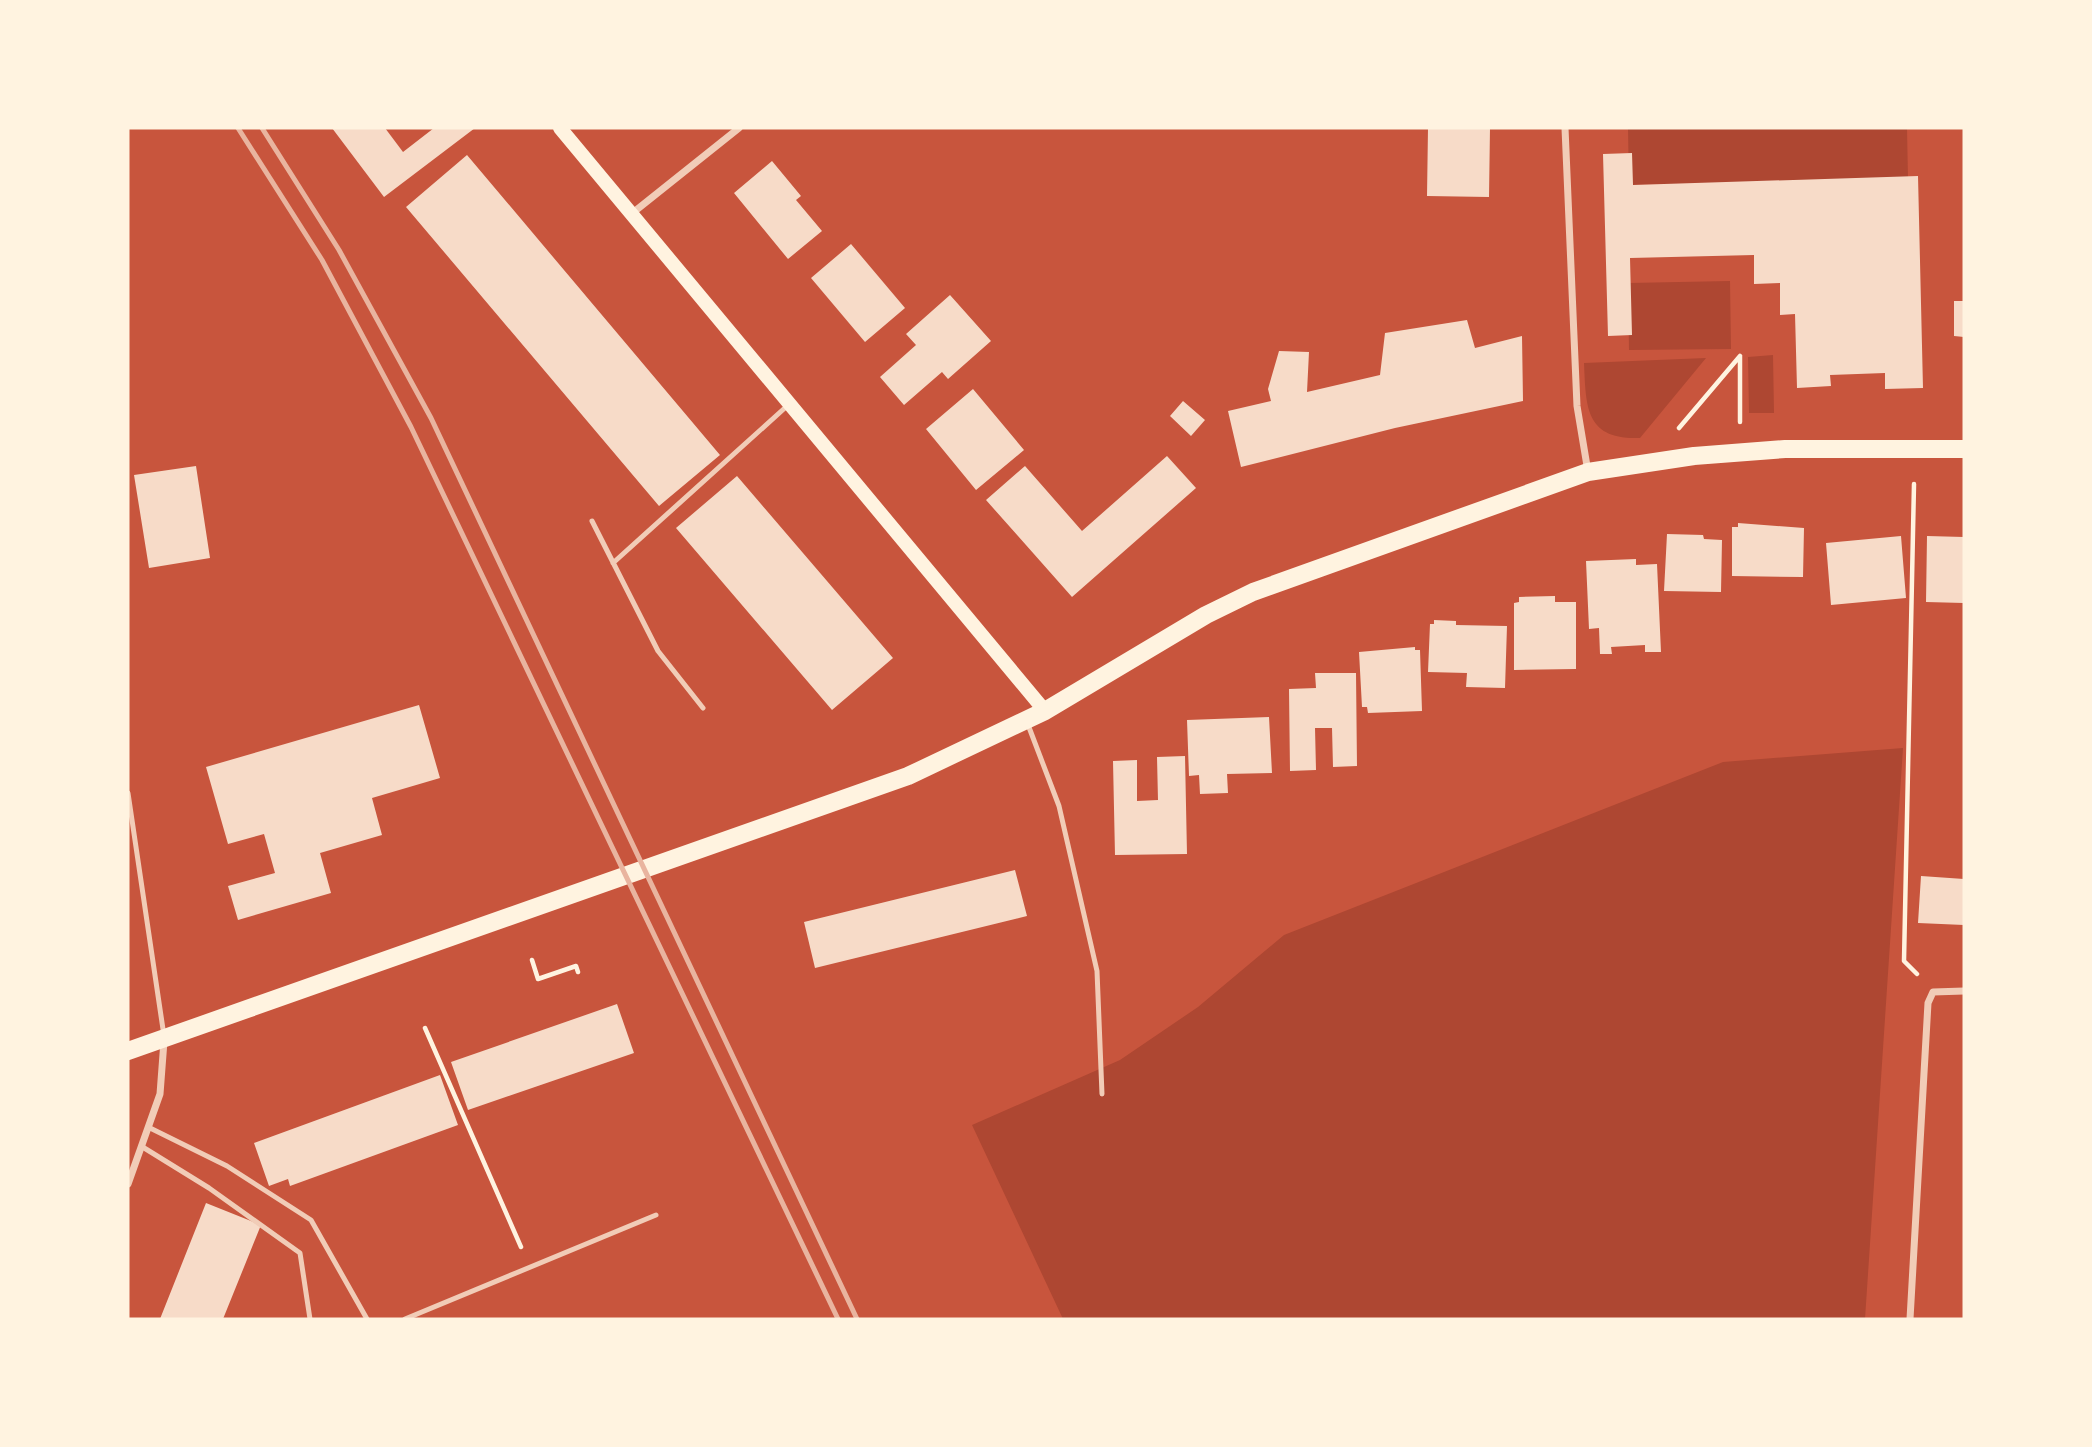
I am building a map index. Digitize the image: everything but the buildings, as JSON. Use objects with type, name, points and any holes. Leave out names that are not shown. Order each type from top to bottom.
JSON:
[{"type":"main road","points":[[560,128],[1045,710]]},
{"type":"main road","points":[[128,1051],[908,776],[1045,710],[1194,621],[1253,592],[1422,529],[1588,472],[1785,449],[1964,449]]},
{"type":"street","points":[[630,215],[739,128]]},
{"type":"street","points":[[1565,128],[1577,406],[1588,472]]},
{"type":"street","points":[[1910,1319],[1928,1003],[1933,992],[1964,991]]},
{"type":"street","points":[[128,1184],[160,1094],[164,1037]]},
{"type":"lane","points":[[613,563],[789,405]]},
{"type":"lane","points":[[592,521],[658,651],[703,708]]},
{"type":"lane","points":[[1026,720],[1059,806],[1097,971],[1102,1094]]},
{"type":"lane","points":[[128,793],[164,1037]]},
{"type":"lane","points":[[148,1127],[227,1166],[311,1220],[367,1319]]},
{"type":"lane","points":[[141,1146],[209,1188],[300,1253],[310,1319]]},
{"type":"lane","points":[[405,1319],[656,1214]]},
{"type":"path","points":[[1649,463],[1740,356],[1740,453]]},
{"type":"path","points":[[1904,961],[1914,484]]},
{"type":"path","points":[[532,960],[538,979],[576,966],[578,972]]},
{"type":"path","points":[[425,1028],[529,1267]]},
{"type":"shaded area","points":[[1628,128],[1907,128],[1908,179],[1629,185]]},
{"type":"shaded area","points":[[1730,281],[1731,349],[1629,350],[1628,283]]},
{"type":"shaded area","points":[[1773,355],[1774,413],[1749,413],[1748,357]]},
{"type":"shaded area","points":[[1706,358],[1640,438],[1608,433],[1592,418],[1586,394],[1584,363]]},
{"type":"shaded area","points":[[1903,748],[1865,1319],[1063,1319],[972,1125],[1120,1060],[1198,1007],[1284,935],[1723,762]]},
{"type":"railway","points":[[238,128],[322,260],[411,427],[838,1319]]},
{"type":"railway","points":[[262,128],[339,250],[431,418],[857,1319]]}]
